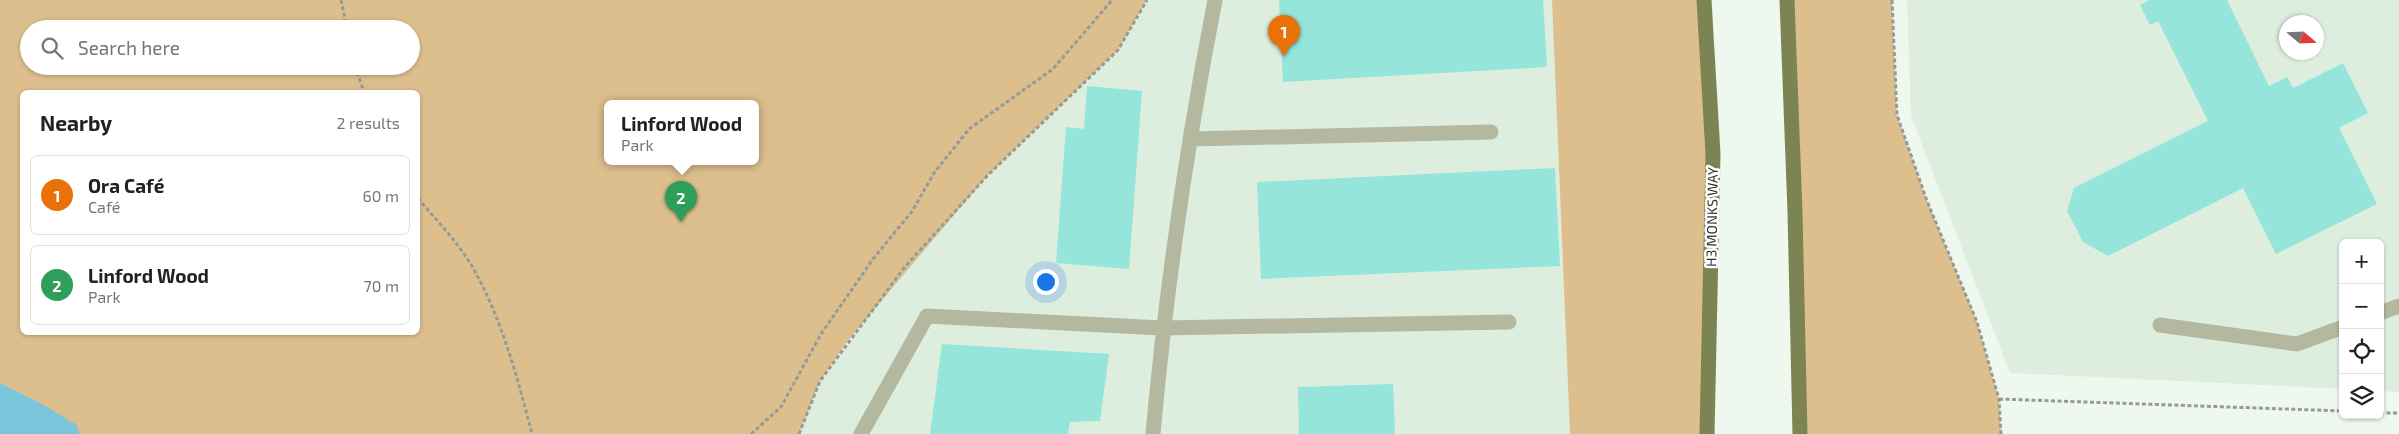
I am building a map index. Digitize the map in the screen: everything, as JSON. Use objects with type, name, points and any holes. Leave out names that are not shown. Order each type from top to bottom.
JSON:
[{"type":"main road","name":"H3 MONKS WAY","points":[[1704,0],[1713,154],[1707,434]]},
{"type":"main road","points":[[1786,0],[1795,212],[1800,434]]},
{"type":"lane","points":[[1153,434],[1162,328],[1190,139],[1215,0]]},
{"type":"lane","points":[[1190,139],[1491,132]]},
{"type":"lane","points":[[2384,312],[2399,306]]},
{"type":"lane","points":[[861,434],[927,316],[1162,328],[1509,322]]},
{"type":"lane","points":[[2160,325],[2297,344],[2339,328]]},
{"type":"path","points":[[341,0],[345,20]]},
{"type":"path","points":[[751,434],[781,407],[821,334],[874,259],[913,210],[934,173],[970,129],[1052,69],[1112,0]]},
{"type":"path","points":[[799,434],[820,381],[904,268],[986,176],[1118,50],[1147,0]]},
{"type":"path","points":[[1892,0],[1897,115],[1927,201],[1977,322],[1999,398],[2001,434]]},
{"type":"path","points":[[359,75],[363,90]]},
{"type":"path","points":[[420,201],[469,262],[492,305],[520,386],[532,434]]},
{"type":"path","points":[[1999,398],[2339,411]]},
{"type":"path","points":[[2384,413],[2399,413]]},
{"type":"shaded area","points":[[0,0],[1147,0],[1118,50],[987,176],[850,338],[820,381],[799,434],[0,434]]},
{"type":"shaded area","points":[[1147,0],[1552,0],[1570,434],[799,434],[820,381],[904,268],[987,176],[1118,50]]},
{"type":"shaded area","points":[[1552,0],[1704,0],[1713,154],[1707,434],[1570,434]]},
{"type":"shaded area","points":[[1787,0],[1892,0],[1897,115],[1927,201],[1977,322],[1999,399],[2001,434],[1800,434]]},
{"type":"shaded area","points":[[1907,0],[2399,0],[2399,392],[2384,391],[2384,239],[2339,239],[2339,389],[2010,373],[1911,116]]},
{"type":"water","points":[[0,383],[42,404],[77,425],[79,434],[0,434]]},
{"type":"building","points":[[1279,0],[1543,0],[1547,67],[1283,82]]},
{"type":"building","points":[[2149,0],[2227,0],[2269,86],[2287,77],[2293,88],[2343,63],[2368,113],[2339,128],[2377,204],[2276,254],[2243,188],[2108,256],[2083,242],[2067,211],[2074,188],[2208,121],[2158,21],[2150,25],[2140,5]]},
{"type":"building","points":[[1087,86],[1142,91],[1129,269],[1056,263],[1066,127],[1084,129]]},
{"type":"building","points":[[1555,168],[1560,266],[1261,279],[1257,182]]},
{"type":"building","points":[[942,344],[1109,354],[1100,421],[1070,422],[1068,434],[930,434]]},
{"type":"building","points":[[1393,384],[1395,434],[1299,434],[1298,387]]},
{"type":"place","name":"Ora Café","points":[[1284,56]]},
{"type":"place","name":"Linford Wood","points":[[681,222]]}]
